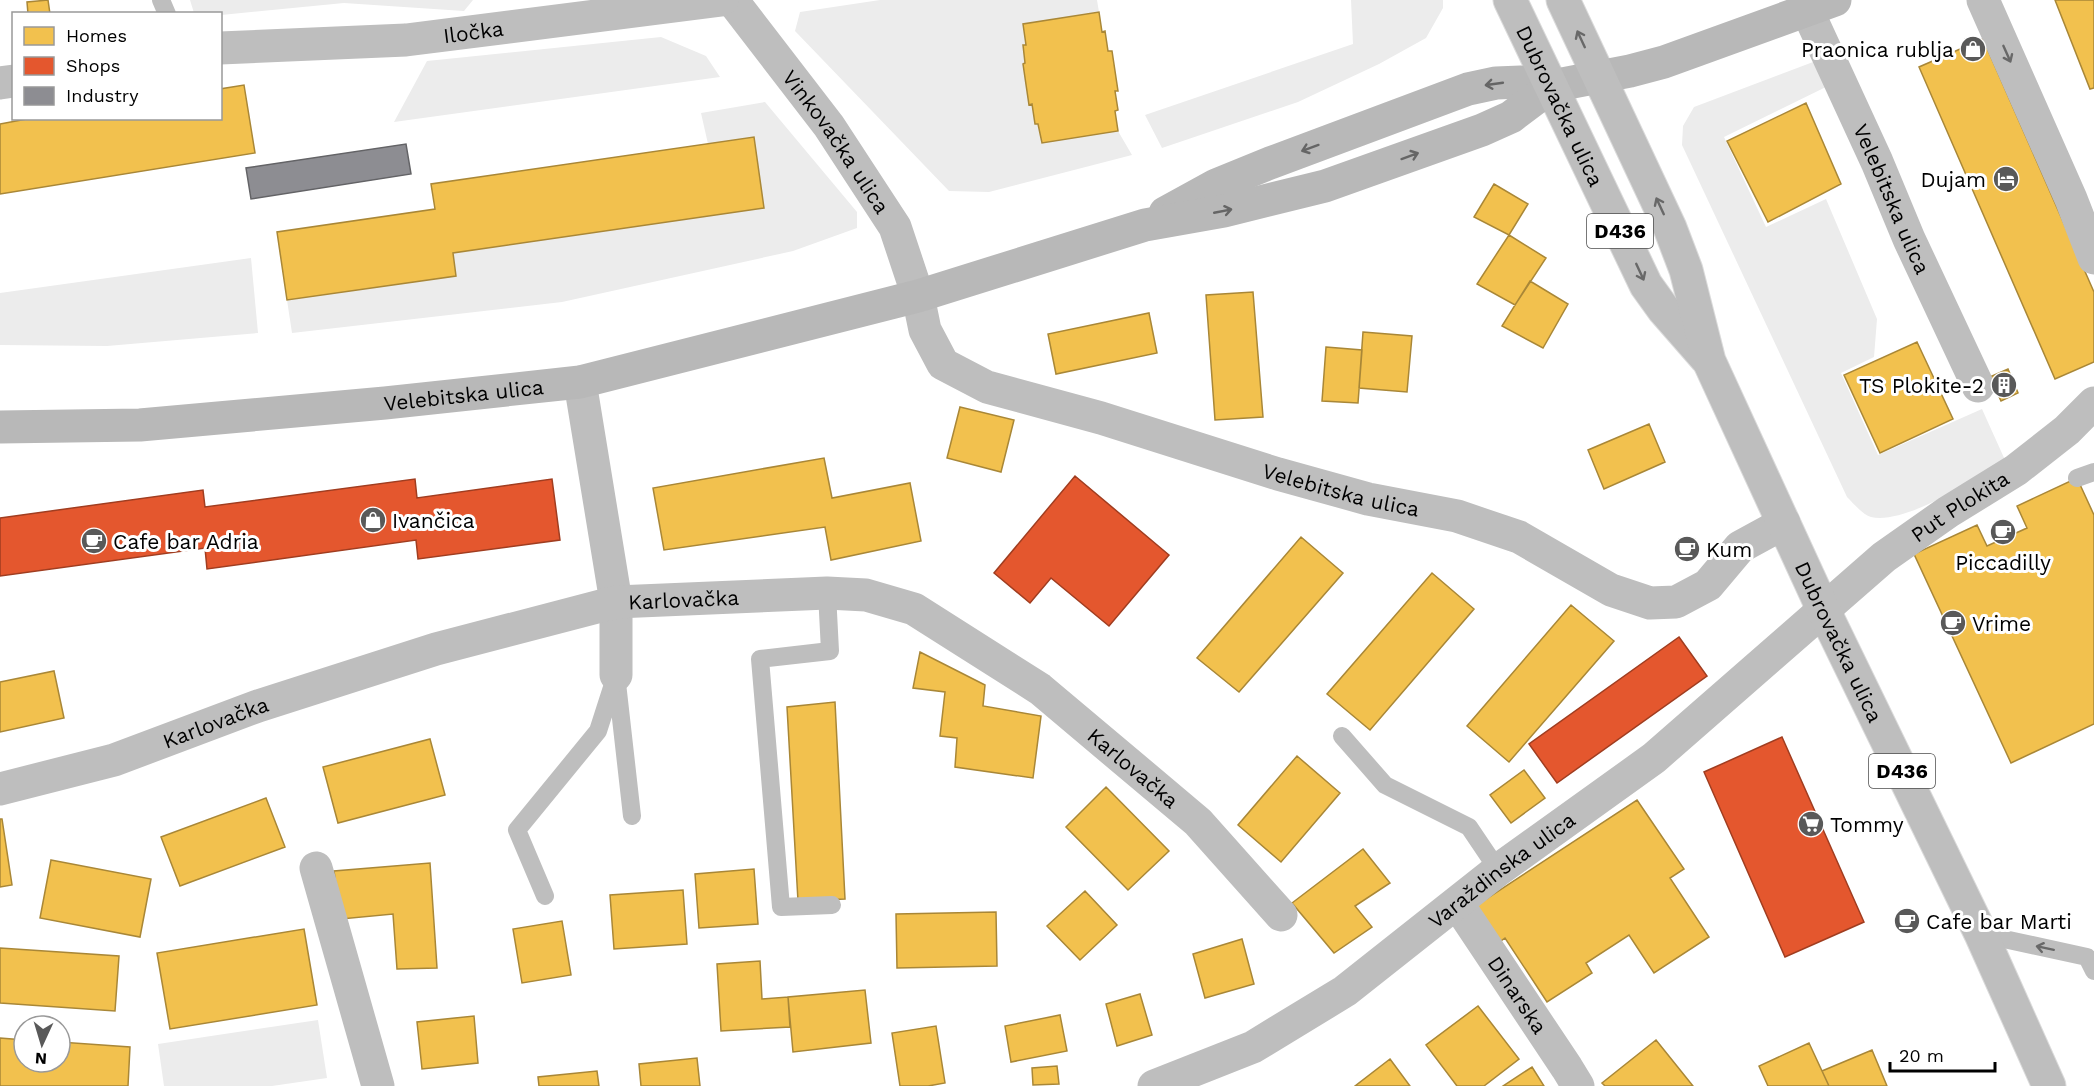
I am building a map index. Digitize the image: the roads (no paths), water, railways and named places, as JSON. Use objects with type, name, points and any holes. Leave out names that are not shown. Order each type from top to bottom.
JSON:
[{"type":"street","name":"Iločka","points":[[222,48],[406,40],[723,0]]},
{"type":"street","name":"Vinkovačka ulica","points":[[732,0],[829,126],[895,227],[918,296]]},
{"type":"street","name":"Dubrovačka ulica","points":[[1510,0],[1646,285],[1664,310],[1710,361]]},
{"type":"street","name":"Dubrovačka ulica","points":[[1563,0],[1670,228],[1686,270],[1710,361],[1823,609],[1981,934],[2049,1086]]},
{"type":"street","points":[[1983,0],[2071,199],[2094,258]]},
{"type":"street","name":"Velebitska ulica","points":[[1145,225],[1216,185],[1468,89],[1496,83],[1521,82],[1552,86],[1599,78],[1664,62],[1821,5],[1877,162],[1909,239],[1978,386]]},
{"type":"street","name":"Velebitska ulica","points":[[0,427],[140,425],[385,403],[580,382],[918,296],[1145,225],[1224,211],[1325,186],[1482,130],[1511,117],[1552,86]]},
{"type":"street","name":"Velebitska ulica","points":[[918,296],[925,330],[943,364],[987,387],[1101,418],[1278,474],[1368,499],[1457,516],[1519,537],[1611,590],[1650,603],[1676,602],[1708,585],[1740,547],[1784,523]]},
{"type":"street","points":[[580,382],[616,602],[616,675]]},
{"type":"street","name":"Put Plokita","points":[[1823,609],[1884,557],[1948,512],[2016,470],[2067,430],[2094,403]]},
{"type":"street","name":"Karlovačka","points":[[0,789],[114,760],[258,706],[436,649],[616,602],[827,592],[866,595],[914,609],[1040,689],[1198,822],[1281,915]]},
{"type":"street","name":"Varaždinska ulica","points":[[1154,1086],[1253,1047],[1345,990],[1498,870],[1654,758],[1823,609]]},
{"type":"street","points":[[316,868],[378,1086]]},
{"type":"street","name":"Dinarska","points":[[1457,903],[1578,1086]]},
{"type":"lane","points":[[827,592],[830,651],[760,659],[781,907],[832,905]]},
{"type":"lane","points":[[616,675],[632,816]]},
{"type":"lane","points":[[545,896],[517,830],[598,731],[616,675]]},
{"type":"lane","points":[[1342,736],[1384,785],[1469,827],[1498,870]]},
{"type":"lane","points":[[1981,934],[2087,957],[2094,971]]},
{"type":"place","name":"Praonica rublja","points":[[1973,49]]},
{"type":"place","name":"Dujam","points":[[2006,179]]},
{"type":"place","name":"TS Plokite-2","points":[[2004,385]]},
{"type":"place","name":"Ivančica","points":[[373,520]]},
{"type":"place","name":"Piccadilly","points":[[2003,532]]},
{"type":"place","name":"Cafe bar Adria","points":[[94,541]]},
{"type":"place","name":"Kum","points":[[1687,549]]},
{"type":"place","name":"Vrime","points":[[1953,623]]},
{"type":"place","name":"Tommy","points":[[1811,824]]},
{"type":"place","name":"Cafe bar Marti","points":[[1907,921]]}]
